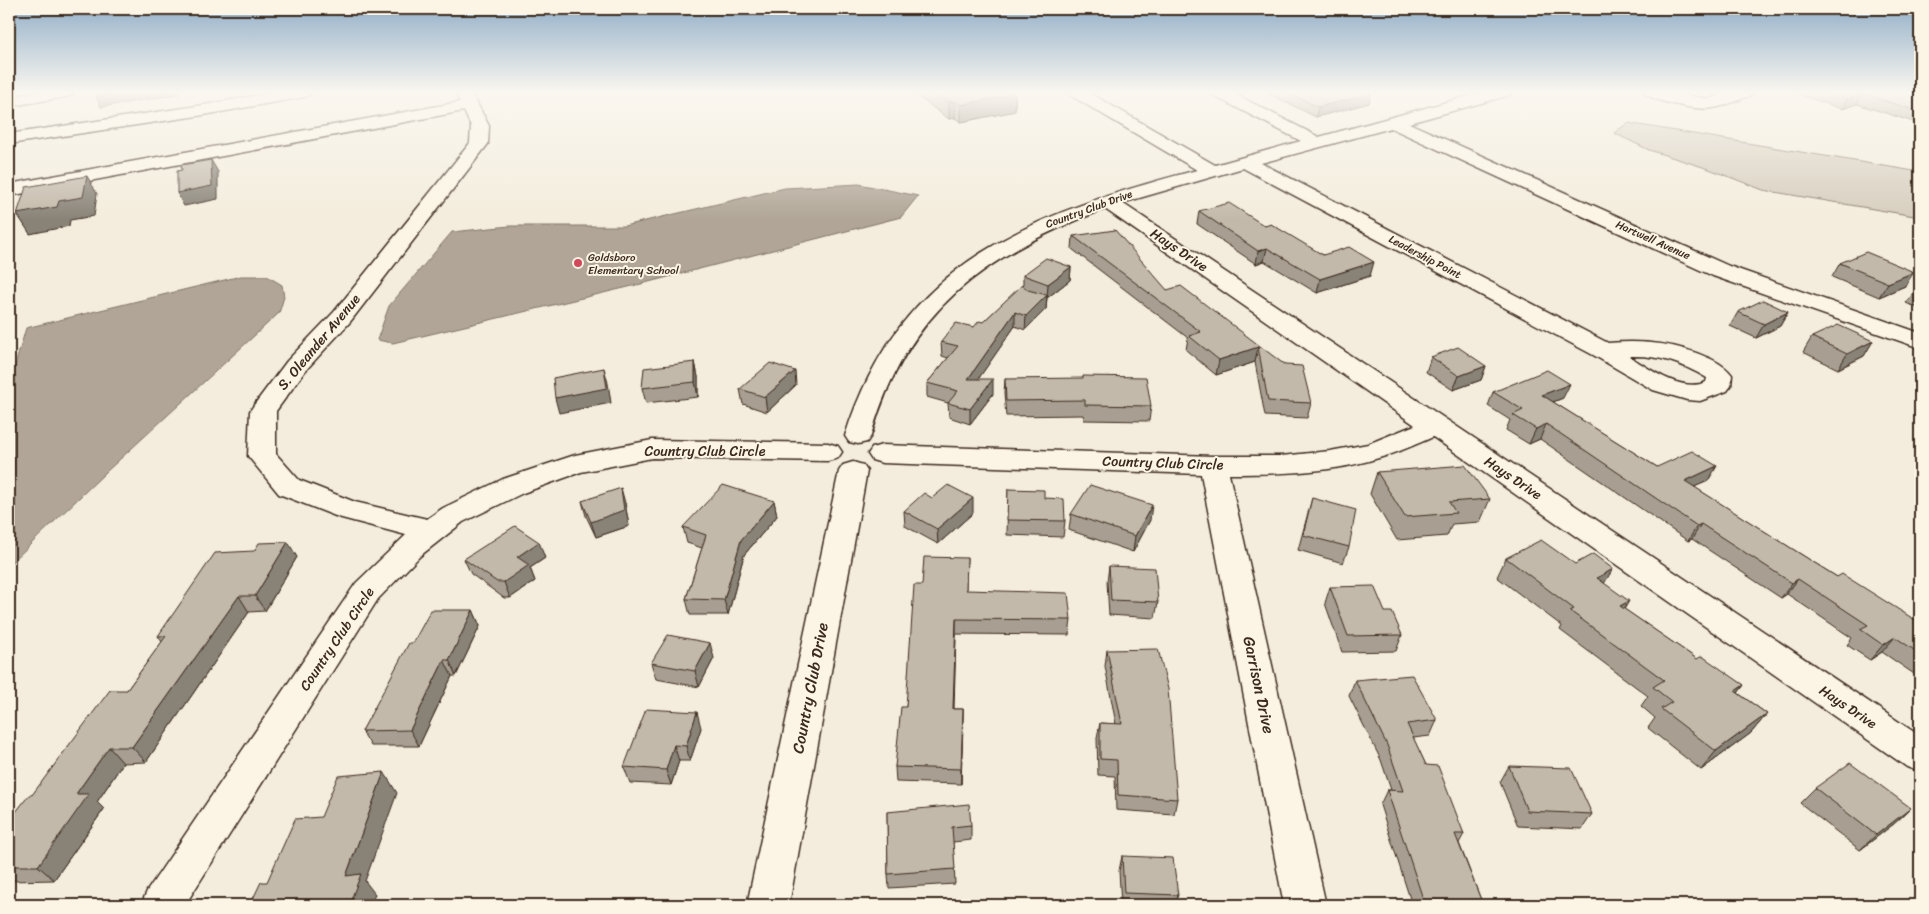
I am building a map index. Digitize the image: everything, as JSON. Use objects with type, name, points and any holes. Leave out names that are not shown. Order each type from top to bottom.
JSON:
[{"type":"street","points":[[9,139],[38,135]]},
{"type":"street","points":[[9,190],[287,135]]},
{"type":"street","name":"S. Oleander Avenue","points":[[432,531],[348,510],[289,487],[262,456],[263,411],[296,366],[342,317],[479,144],[480,135]]},
{"type":"street","points":[[1149,135],[1212,172]]},
{"type":"street","points":[[1302,135],[1316,142]]},
{"type":"street","name":"Country Club Drive","points":[[858,436],[871,395],[897,347],[932,304],[960,277],[991,254],[1037,228],[1106,201],[1344,135]]},
{"type":"street","name":"Hartwell Avenue","points":[[1421,135],[1721,271],[1920,341]]},
{"type":"street","name":"Leadership Point","points":[[1245,162],[1604,351]]},
{"type":"street","name":"Hays Drive","points":[[1106,201],[1920,756]]},
{"type":"street","name":"Country Club Circle","points":[[882,454],[1213,465],[1281,465],[1330,460],[1374,452],[1437,426]]},
{"type":"street","points":[[858,436],[872,439],[878,443],[882,454],[875,464],[868,468],[840,461],[832,445],[838,440],[858,436]]},
{"type":"street","name":"Country Club Circle","points":[[162,905],[368,591],[409,548],[454,515],[513,486],[575,464],[652,449],[840,461]]},
{"type":"street","name":"Country Club Drive","points":[[768,905],[840,461]]},
{"type":"street","name":"Garrison Drive","points":[[1213,465],[1305,905]]},
{"type":"shaded area","points":[[1617,135],[1697,135],[1920,172],[1920,217],[1763,190],[1709,169],[1649,150]]},
{"type":"shaded area","points":[[859,184],[918,196],[901,217],[641,284],[393,343],[377,340],[389,306],[452,232],[510,226],[624,226],[785,188]]},
{"type":"shaded area","points":[[241,276],[267,276],[282,285],[284,297],[279,313],[106,472],[9,565],[9,386],[26,328]]},
{"type":"building","points":[[211,160],[212,186],[177,193],[177,171],[182,170],[181,165]]},
{"type":"building","points":[[87,176],[83,197],[59,201],[57,207],[17,214],[26,187]]},
{"type":"building","points":[[1229,203],[1265,226],[1271,224],[1323,255],[1349,247],[1374,262],[1320,279],[1267,248],[1258,251],[1199,211]]},
{"type":"building","points":[[1115,230],[1167,290],[1181,286],[1285,365],[1302,366],[1311,403],[1268,401],[1258,347],[1219,360],[1189,336],[1201,332],[1073,236]]},
{"type":"building","points":[[1866,252],[1914,272],[1888,283],[1840,263]]},
{"type":"building","points":[[1046,258],[1071,267],[1048,284],[1023,275]]},
{"type":"building","points":[[1022,285],[1028,290],[1047,295],[1026,316],[1015,312],[968,379],[993,379],[970,409],[948,403],[958,391],[927,383],[958,346],[941,342],[956,323],[974,327],[979,321],[983,322]]},
{"type":"building","points":[[1763,300],[1788,312],[1764,324],[1738,312]]},
{"type":"building","points":[[1838,325],[1873,341],[1847,354],[1812,337]]},
{"type":"building","points":[[1458,347],[1486,366],[1459,376],[1431,357]]},
{"type":"building","points":[[695,362],[695,382],[642,388],[644,368]]},
{"type":"building","points":[[770,363],[795,371],[765,397],[740,389]]},
{"type":"building","points":[[604,368],[607,388],[555,398],[553,378]]},
{"type":"building","points":[[1547,370],[1570,384],[1542,395],[1657,467],[1692,451],[1717,466],[1685,481],[1837,577],[1842,574],[1920,623],[1920,654],[1895,637],[1883,645],[1860,629],[1868,625],[1798,579],[1792,583],[1701,524],[1697,526],[1546,424],[1536,429],[1513,415],[1523,410],[1493,392]]},
{"type":"building","points":[[1083,376],[1146,377],[1151,406],[1085,405],[1085,400],[1006,401],[1005,379],[1083,378]]},
{"type":"building","points":[[1465,465],[1490,499],[1449,502],[1456,513],[1405,517],[1377,472]]},
{"type":"building","points":[[723,485],[774,501],[741,540],[724,600],[686,599],[706,535],[683,527]]},
{"type":"building","points":[[948,485],[973,498],[937,529],[904,511],[924,493],[932,498]]},
{"type":"building","points":[[1090,485],[1152,505],[1135,536],[1071,514]]},
{"type":"building","points":[[621,488],[624,510],[591,522],[582,501]]},
{"type":"building","points":[[1008,489],[1044,490],[1044,498],[1064,499],[1065,521],[1007,520]]},
{"type":"building","points":[[1312,498],[1356,510],[1349,547],[1303,535]]},
{"type":"building","points":[[515,526],[539,542],[517,557],[529,565],[504,582],[497,582],[464,559]]},
{"type":"building","points":[[1541,540],[1575,564],[1593,554],[1613,569],[1597,578],[1629,601],[1620,606],[1697,659],[1702,656],[1744,685],[1735,691],[1767,714],[1716,751],[1661,709],[1672,702],[1653,687],[1664,680],[1570,611],[1574,609],[1506,558]]},
{"type":"building","points":[[288,542],[255,596],[239,596],[132,747],[109,747],[76,794],[89,794],[38,866],[9,866],[9,821],[29,795],[32,795],[110,690],[127,690],[166,636],[158,636],[215,553],[254,551],[259,543]]},
{"type":"building","points":[[924,557],[967,558],[966,590],[1068,593],[1071,620],[956,619],[953,709],[963,709],[961,769],[895,767],[901,707],[906,707],[914,585],[922,585]]},
{"type":"building","points":[[1109,566],[1155,568],[1158,602],[1111,600]]},
{"type":"building","points":[[1374,586],[1385,612],[1392,612],[1402,635],[1348,636],[1330,587]]},
{"type":"building","points":[[431,610],[473,610],[449,660],[444,660],[410,730],[362,731],[409,643],[413,643]]},
{"type":"building","points":[[668,635],[710,643],[695,671],[651,663]]},
{"type":"building","points":[[1158,649],[1168,689],[1177,799],[1118,795],[1117,760],[1100,759],[1100,723],[1122,724],[1107,650]]},
{"type":"building","points":[[1412,675],[1437,720],[1407,724],[1426,765],[1438,766],[1464,834],[1455,834],[1483,905],[1425,905],[1387,790],[1403,791],[1387,745],[1355,680]]},
{"type":"building","points":[[646,709],[697,712],[686,746],[674,745],[666,770],[624,767]]},
{"type":"building","points":[[1850,763],[1911,808],[1876,835],[1815,788]]},
{"type":"building","points":[[1509,766],[1571,768],[1592,814],[1527,811]]},
{"type":"building","points":[[384,772],[346,876],[361,874],[349,905],[250,905],[261,882],[267,882],[295,819],[321,817],[338,776]]},
{"type":"building","points":[[969,804],[971,825],[952,827],[955,869],[888,874],[887,812]]},
{"type":"building","points":[[1122,856],[1173,858],[1178,895],[1124,893]]},
{"type":"place","name":"Goldsboro Elementary School","points":[[578,263]]}]
